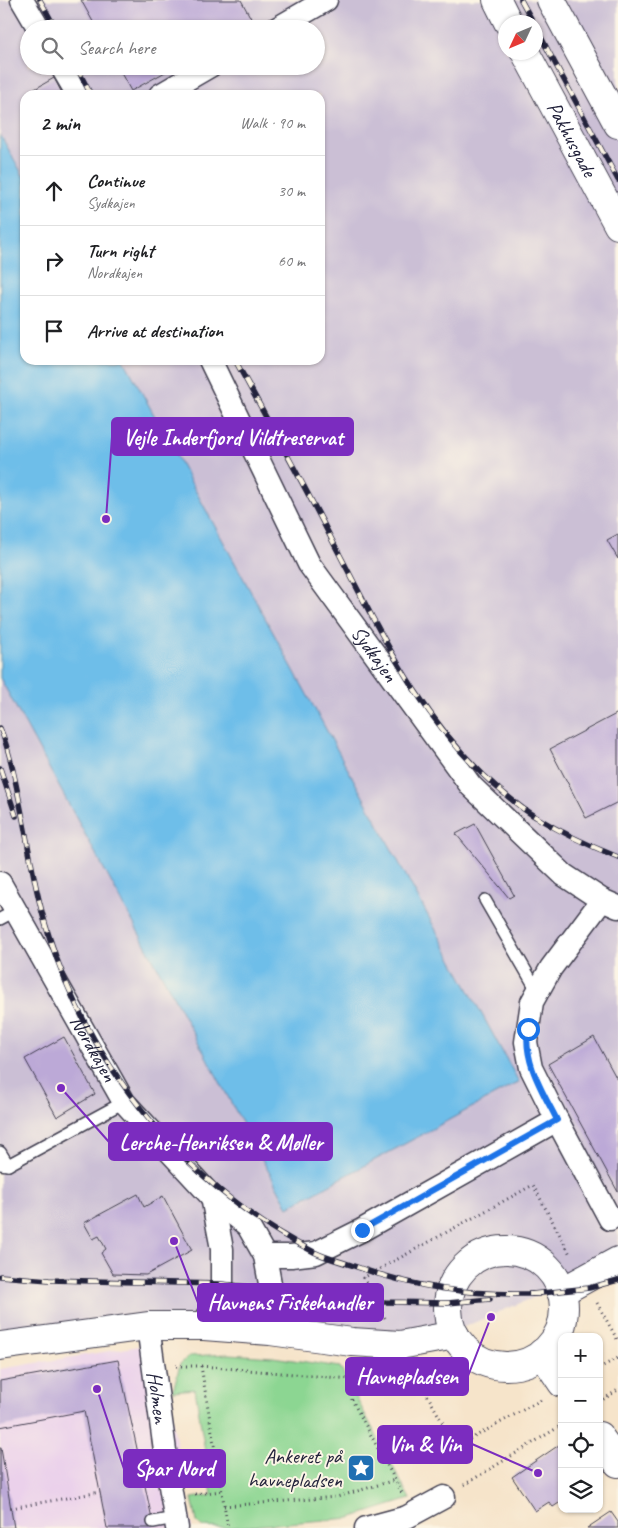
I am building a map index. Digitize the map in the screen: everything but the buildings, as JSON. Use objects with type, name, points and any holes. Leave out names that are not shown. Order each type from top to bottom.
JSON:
[{"type":"main road","points":[[497,0],[504,15]]},
{"type":"main road","points":[[552,0],[618,124]]},
{"type":"main road","name":"Pakhusgade","points":[[529,60],[618,224]]},
{"type":"main road","points":[[573,1285],[554,1275],[541,1262],[525,1253],[507,1250],[489,1252],[473,1260],[460,1273],[450,1291],[448,1303],[449,1320],[455,1335],[465,1348],[478,1359],[510,1366],[527,1362],[542,1353],[554,1341],[561,1326],[564,1309],[573,1285],[618,1260]]},
{"type":"main road","points":[[2,1343],[148,1326],[204,1326],[270,1331],[352,1342],[400,1345],[455,1335]]},
{"type":"main road","points":[[542,1353],[554,1390]]},
{"type":"main road","points":[[603,1442],[618,1463]]},
{"type":"street","points":[[22,0],[34,20]]},
{"type":"street","points":[[292,20],[326,0]]},
{"type":"street","points":[[66,75],[75,90]]},
{"type":"street","points":[[169,90],[194,75]]},
{"type":"street","name":"Sydkajen","points":[[212,365],[309,564],[471,786],[564,875],[610,904],[551,968],[532,1002],[526,1042],[532,1068],[557,1120],[610,1219]]},
{"type":"street","name":"Nordkajen","points":[[0,883],[7,915],[124,1102],[212,1197],[248,1226],[265,1256],[271,1289],[270,1331]]},
{"type":"street","points":[[265,1256],[291,1256],[316,1253],[362,1230],[557,1120]]},
{"type":"street","points":[[204,1326],[222,1284],[222,1249],[212,1197]]},
{"type":"street","name":"Holmen","points":[[148,1326],[176,1523]]},
{"type":"street","points":[[366,1528],[407,1517],[444,1497]]},
{"type":"lane","points":[[485,900],[538,992]]},
{"type":"lane","points":[[0,1152],[4,1165],[124,1102]]},
{"type":"lane","points":[[153,1522],[176,1523]]},
{"type":"path","points":[[554,1390],[456,1447],[363,1278],[533,1185],[573,1285],[618,1341]]},
{"type":"path","points":[[352,1342],[352,1400],[413,1513]]},
{"type":"path","points":[[603,1366],[618,1358]]},
{"type":"path","points":[[153,1366],[201,1366],[351,1379],[418,1377]]},
{"type":"path","points":[[201,1366],[228,1528]]},
{"type":"path","points":[[603,1399],[618,1390]]},
{"type":"path","points":[[444,1497],[558,1427]]},
{"type":"path","points":[[224,1506],[337,1497],[395,1480]]},
{"type":"path","points":[[11,1508],[100,1492]]},
{"type":"shaded area","points":[[0,0],[618,0],[618,1259],[612,1264],[452,1332],[134,1330],[0,1347]]},
{"type":"shaded area","points":[[158,1343],[192,1528],[0,1528],[0,1369]]},
{"type":"green space","points":[[228,1354],[273,1357],[340,1367],[410,1499],[350,1518],[226,1528],[203,1527],[197,1522],[192,1498],[212,1495],[195,1389],[173,1391],[180,1364],[190,1356]]},
{"type":"water","points":[[0,134],[20,170],[20,365],[127,365],[519,1082],[288,1207],[0,678]]},
{"type":"railway","points":[[40,0],[51,20]]},
{"type":"railway","points":[[521,0],[529,15]]},
{"type":"railway","points":[[543,41],[618,180]]},
{"type":"railway","points":[[81,75],[88,90]]},
{"type":"railway","points":[[238,365],[385,641],[425,705],[447,735],[472,764],[526,811],[566,834],[618,857]]},
{"type":"railway","points":[[0,728],[7,746],[14,775],[44,920],[67,985],[91,1033],[118,1078],[150,1120],[186,1159],[226,1195],[268,1226],[323,1256],[399,1280],[443,1289],[466,1292],[539,1294]]},
{"type":"railway","points":[[0,768],[16,816]]},
{"type":"railway","points":[[0,1276],[49,1280],[222,1284],[385,1302],[448,1303],[490,1299]]},
{"type":"railway","points":[[532,1294],[589,1288],[618,1280]]},
{"type":"place","name":"Vejle Inderfjord Vildtreservat","points":[[106,519]]},
{"type":"place","name":"Lerche-Henriksen & Møller","points":[[61,1088]]},
{"type":"place","name":"Havnens Fiskehandler","points":[[174,1241]]},
{"type":"place","name":"Havnepladsen","points":[[491,1317]]},
{"type":"place","name":"Spar Nord","points":[[97,1389]]},
{"type":"place","name":"Ankeret på havnepladsen","points":[[361,1468]]},
{"type":"place","name":"Vin & Vin","points":[[538,1473]]},
{"type":"route","points":[[362,1230],[557,1120],[532,1068],[526,1042],[528,1029]]}]
